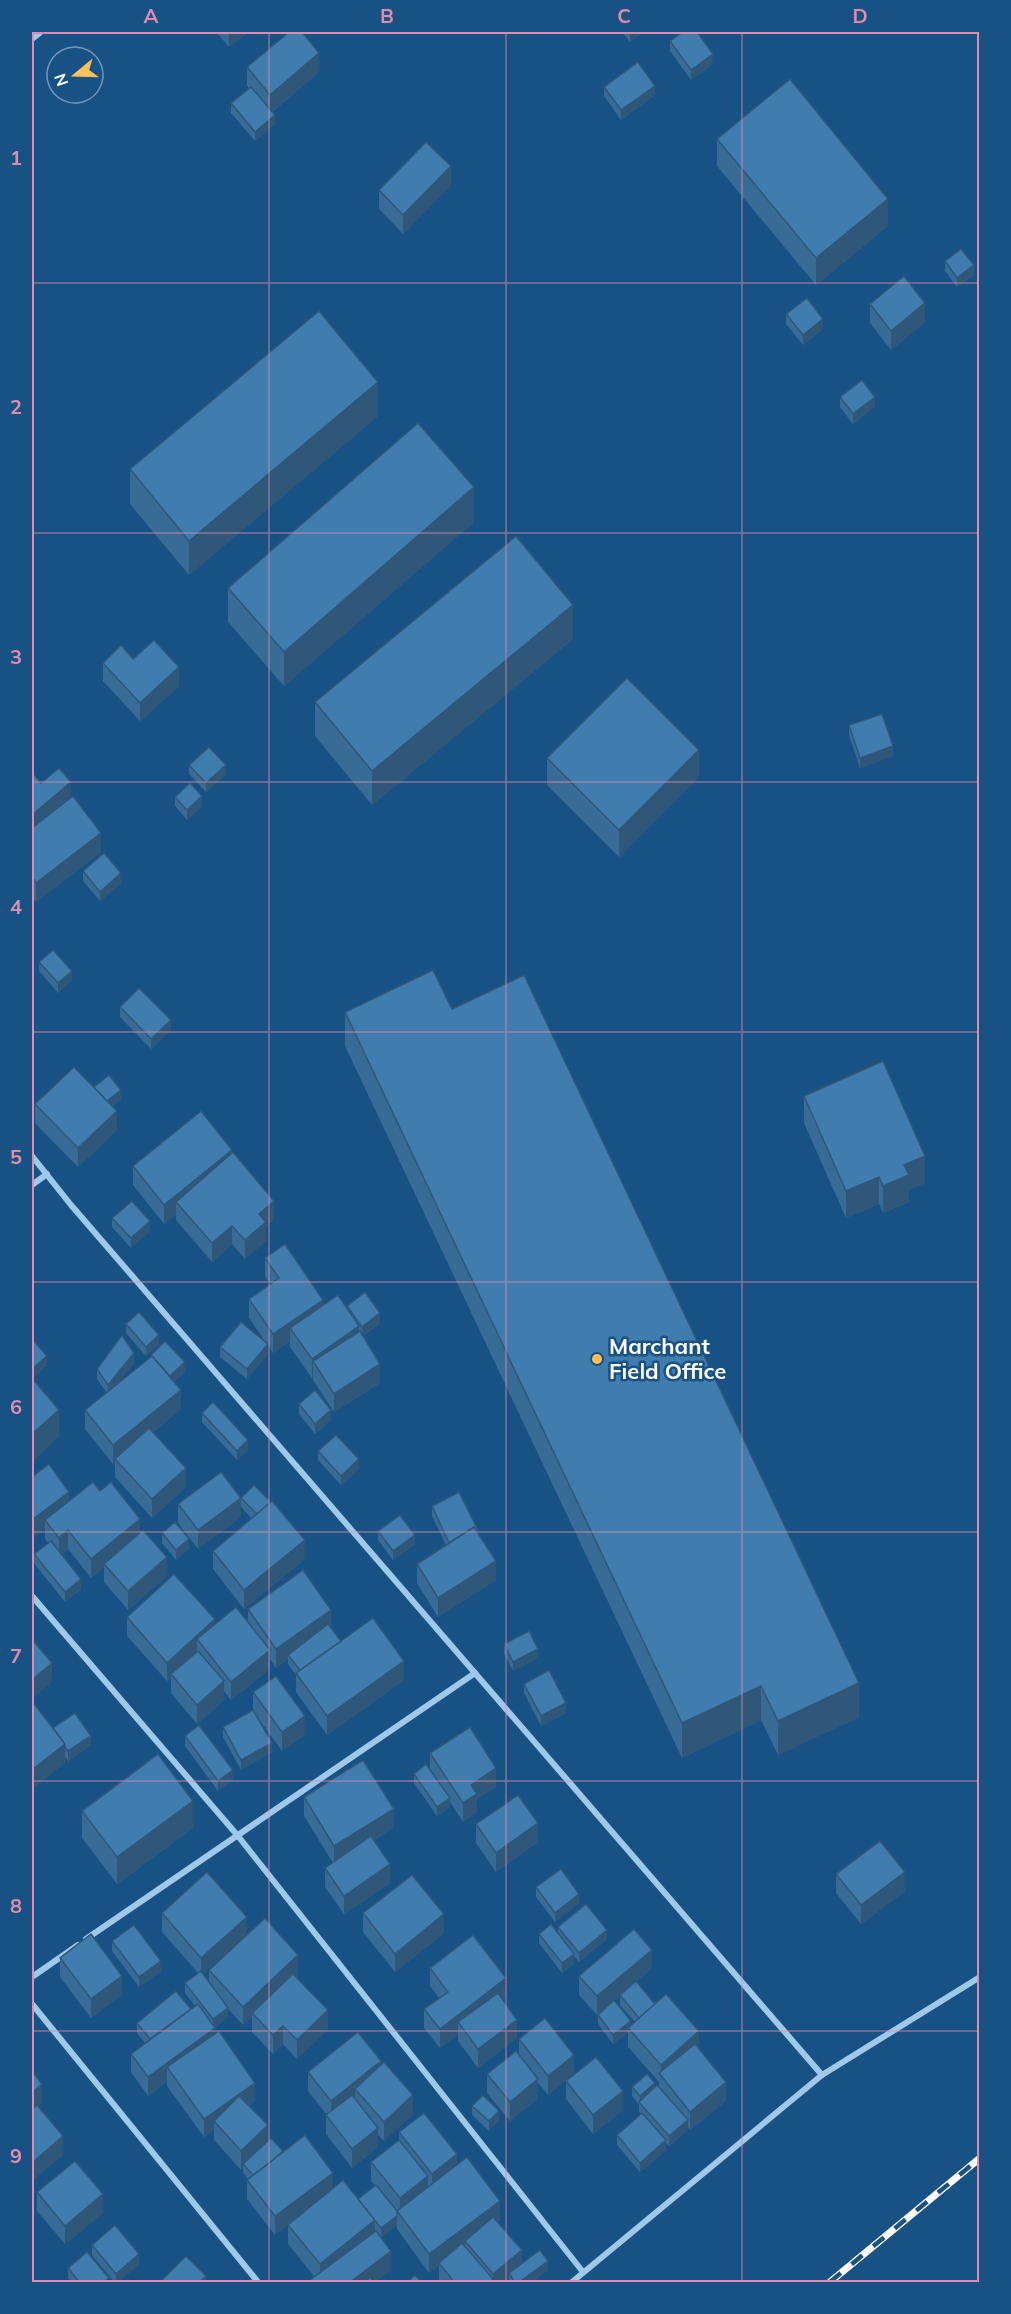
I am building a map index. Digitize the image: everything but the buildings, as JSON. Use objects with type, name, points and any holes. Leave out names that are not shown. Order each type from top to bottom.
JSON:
[{"type":"street","points":[[32,39],[41,32]]},
{"type":"street","points":[[32,1156],[71,1205],[822,2075]]},
{"type":"street","points":[[32,1185],[47,1174]]},
{"type":"street","points":[[32,1596],[238,1836],[583,2272]]},
{"type":"street","points":[[32,1977],[476,1673]]},
{"type":"street","points":[[572,2283],[822,2075],[980,1977]]},
{"type":"street","points":[[32,2004],[258,2283]]},
{"type":"railway","points":[[830,2282],[980,2158]]},
{"type":"place","name":"Marchant Field Office","points":[[597,1359]]}]
